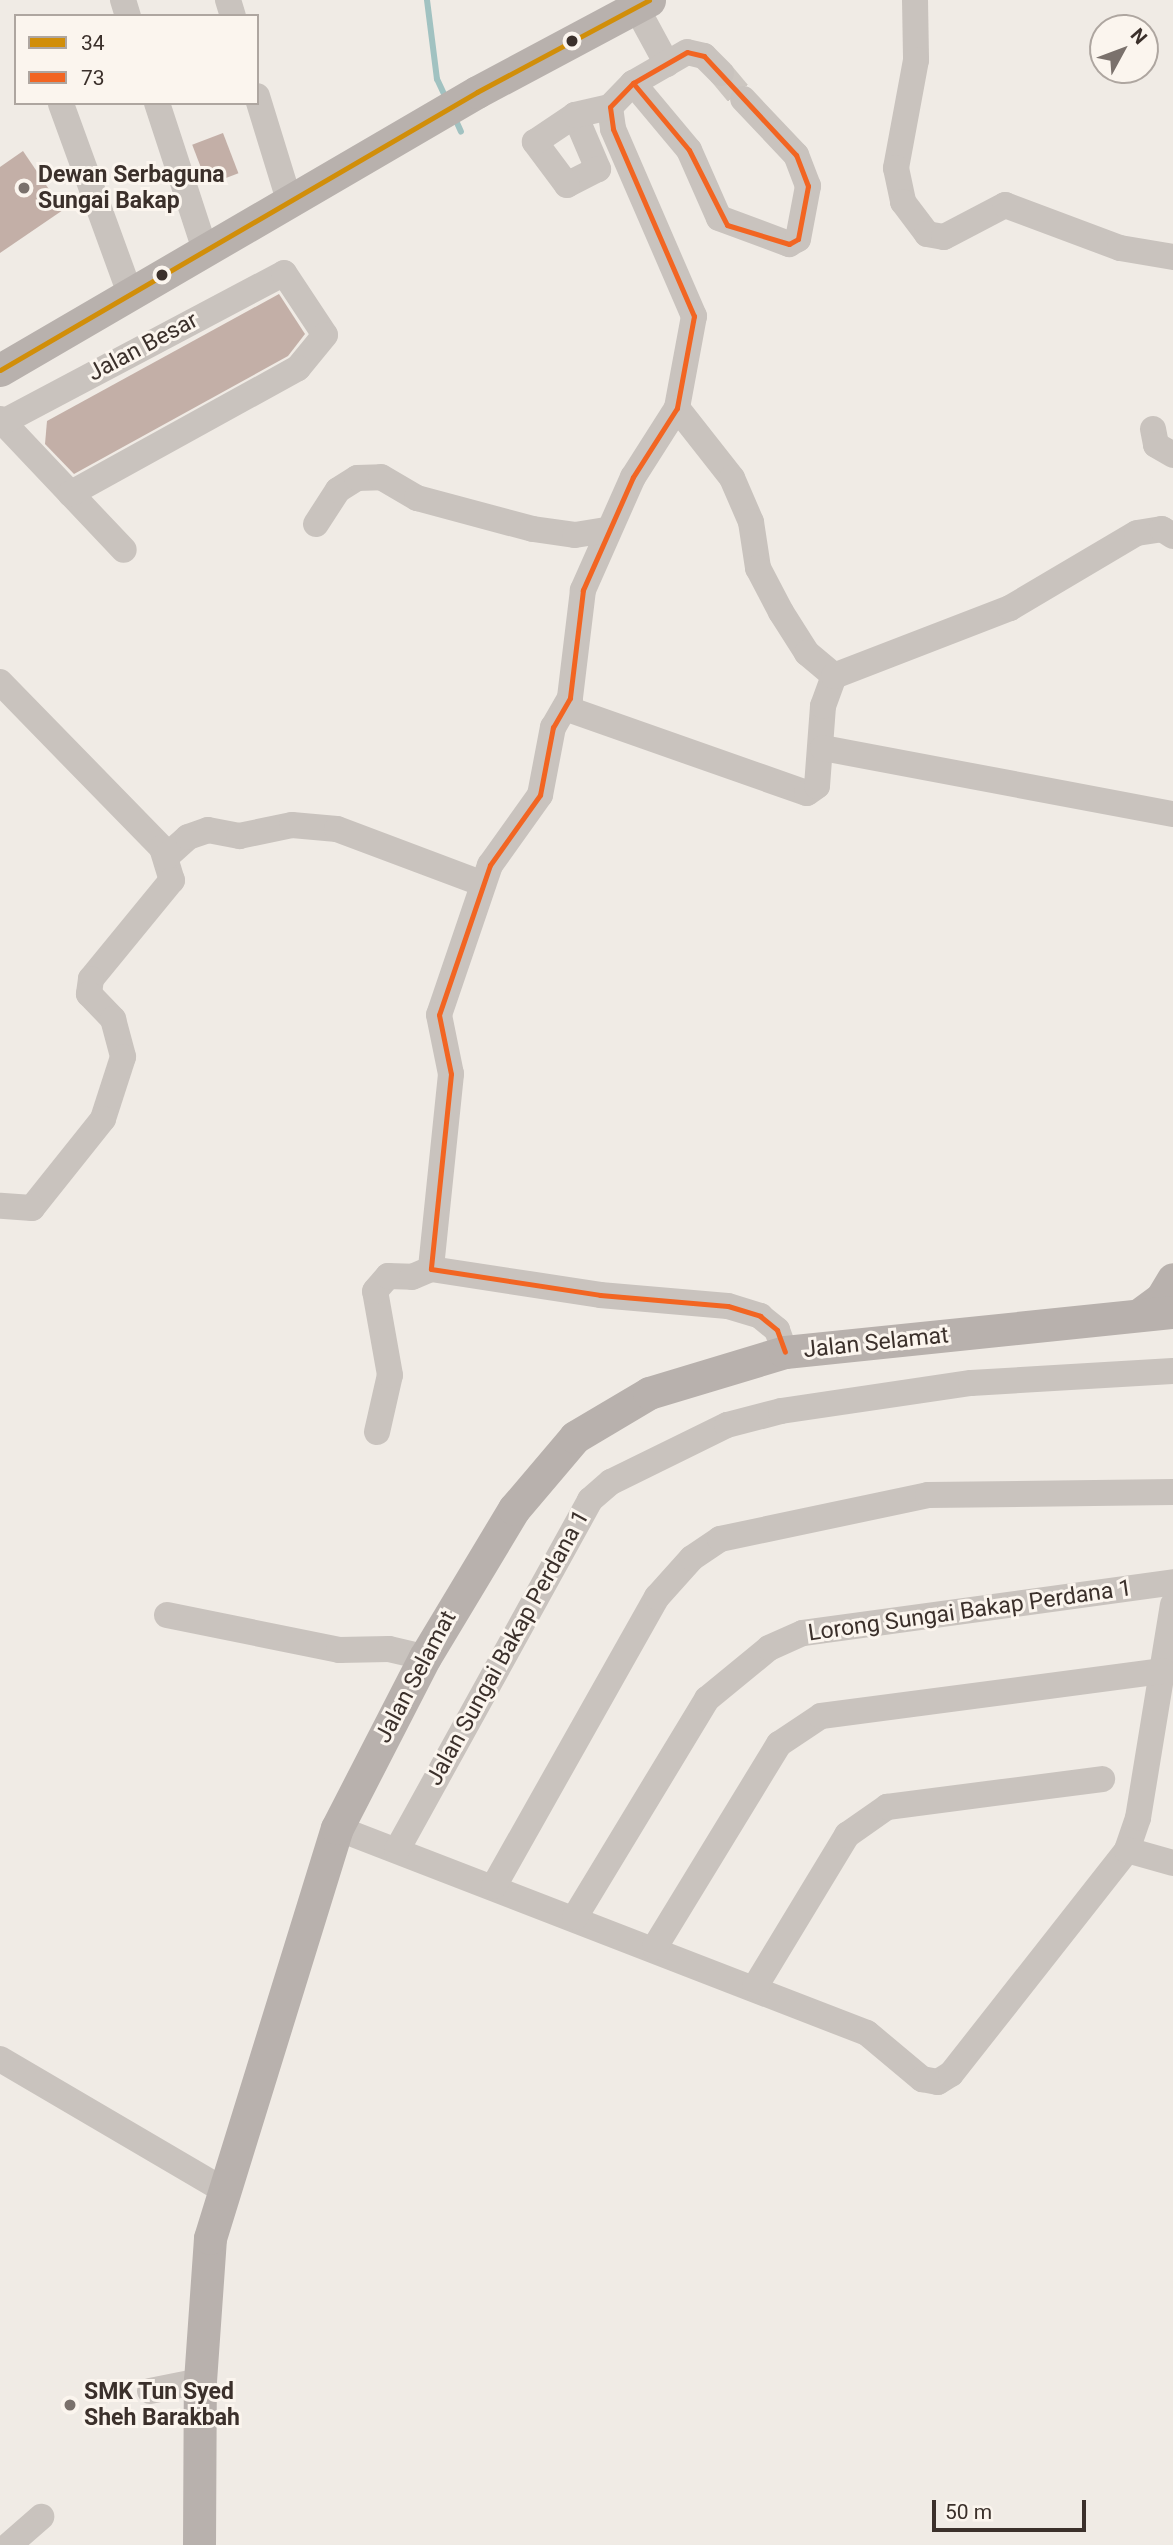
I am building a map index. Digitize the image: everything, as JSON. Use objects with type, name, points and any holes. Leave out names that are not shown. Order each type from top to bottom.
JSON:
[{"type":"main road","points":[[0,370],[477,92],[642,4]]},
{"type":"main road","points":[[1140,1314],[1161,1299],[1173,1279]]},
{"type":"main road","name":"Jalan Selamat","points":[[200,2545],[200,2381],[210,2238],[337,1828],[425,1657],[514,1509],[575,1437],[649,1393],[785,1352],[1173,1312]]},
{"type":"street","points":[[915,0],[916,60],[896,168],[902,202],[927,234],[944,237],[1005,205],[1120,248],[1173,257]]},
{"type":"street","points":[[642,4],[667,64]]},
{"type":"street","points":[[575,115],[597,162],[597,169],[575,186],[561,180],[535,142],[575,115],[610,107],[633,83],[687,52],[704,56],[721,73]]},
{"type":"street","points":[[633,83],[689,150],[719,218],[789,244],[798,239],[807,186],[796,155],[743,99]]},
{"type":"street","points":[[259,102],[289,200]]},
{"type":"street","points":[[61,105],[130,294]]},
{"type":"street","points":[[158,105],[205,250]]},
{"type":"street","points":[[431,1269],[451,1074],[439,1014],[490,865],[540,794],[546,750],[565,708],[583,590],[606,530],[677,408],[694,316],[613,129],[610,107]]},
{"type":"street","name":"Jalan Besar","points":[[1,421],[284,273],[325,335],[298,368],[71,494]]},
{"type":"street","points":[[677,408],[732,478],[751,522],[758,568],[781,612],[807,653],[834,676]]},
{"type":"street","points":[[1,421],[124,551]]},
{"type":"street","points":[[1153,429],[1156,445],[1173,456]]},
{"type":"street","points":[[316,524],[338,490],[357,478],[381,477],[418,498],[533,529],[575,535],[606,530]]},
{"type":"street","points":[[565,708],[793,792],[817,786],[822,748],[822,706],[834,676],[1010,608],[1137,533],[1163,529],[1173,536]]},
{"type":"street","points":[[0,682],[167,856],[168,889],[91,979],[89,994],[113,1019],[123,1057],[103,1119],[32,1208],[0,1206]]},
{"type":"street","points":[[822,748],[1173,814]]},
{"type":"street","points":[[167,856],[188,837],[208,830],[239,836],[292,825],[337,829],[484,884]]},
{"type":"street","points":[[377,1432],[390,1375],[375,1292],[388,1276],[412,1277],[431,1269],[600,1295],[728,1306],[760,1316],[777,1330],[785,1352]]},
{"type":"street","name":"Jalan Sungai Bakap Perdana 1","points":[[397,1850],[590,1500],[611,1482],[727,1425],[781,1411],[971,1383],[1173,1371]]},
{"type":"street","points":[[494,1886],[657,1597],[692,1558],[720,1539],[928,1495],[1173,1492]]},
{"type":"street","name":"Lorong Sungai Bakap Perdana 1","points":[[575,1917],[707,1699],[769,1648],[803,1633],[1173,1583]]},
{"type":"street","points":[[337,1828],[656,1947],[867,2033],[922,2079],[937,2082],[951,2074],[1127,1850],[1162,1742],[1163,1671],[1173,1605]]},
{"type":"street","points":[[167,1615],[339,1650],[389,1649],[425,1657]]},
{"type":"street","points":[[656,1947],[779,1744],[821,1716],[1163,1671]]},
{"type":"street","points":[[755,1987],[847,1835],[887,1807],[1102,1779]]},
{"type":"street","points":[[1127,1850],[1173,1863]]},
{"type":"street","points":[[0,2059],[225,2191]]},
{"type":"street","points":[[150,2391],[200,2381]]},
{"type":"street","points":[[9,2545],[41,2517]]},
{"type":"building","points":[[223,133],[238,173],[208,185],[192,145]]},
{"type":"building","name":"Dewan Serbaguna Sungai Bakap","points":[[23,151],[63,210],[0,253],[0,167]]},
{"type":"building","points":[[279,294],[305,334],[288,356],[74,474],[45,444],[47,421]]},
{"type":"waterway","points":[[427,0],[437,79],[447,100]]},
{"type":"waterway","points":[[454,116],[461,132]]},
{"type":"tunnel","points":[[721,73],[743,99]]},
{"type":"transit line","name":"34","points":[[0,370],[477,92],[649,0]]},
{"type":"transit line","name":"73","points":[[633,83],[689,150],[727,225],[789,244],[798,239],[808,186],[796,155],[704,56],[687,52],[633,83],[610,107],[613,129],[694,316],[677,408],[633,477],[583,590],[570,698],[553,727],[540,795],[490,865],[439,1015],[451,1074],[431,1269],[600,1295],[728,1306],[760,1316],[777,1330],[785,1352]]},
{"type":"place","name":"Dewan Serbaguna Sungai Bakap","points":[[24,188]]},
{"type":"place","name":"SMK Tun Syed Sheh Barakbah","points":[[70,2405]]}]
